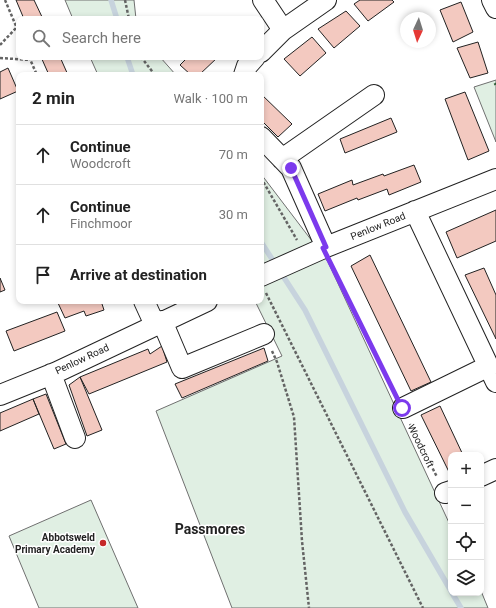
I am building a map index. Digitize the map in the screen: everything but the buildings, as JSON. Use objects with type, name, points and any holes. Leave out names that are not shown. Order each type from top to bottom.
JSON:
[{"type":"street","points":[[263,0],[283,30]]},
{"type":"street","points":[[264,49],[283,30],[326,0]]},
{"type":"street","points":[[492,0],[496,8]]},
{"type":"street","points":[[245,72],[247,66],[253,60]]},
{"type":"street","points":[[282,159],[374,96]]},
{"type":"street","points":[[264,140],[291,168],[318,250]]},
{"type":"street","name":"Penlow Road","points":[[264,282],[318,250],[496,179]]},
{"type":"street","points":[[402,408],[492,374],[415,211]]},
{"type":"street","points":[[146,304],[182,368],[264,334]]},
{"type":"street","name":"Penlow Road","points":[[0,395],[51,374],[199,304]]},
{"type":"street","points":[[51,374],[75,438]]},
{"type":"street","points":[[484,475],[496,469]]},
{"type":"path","points":[[5,0],[16,25]]},
{"type":"path","points":[[125,0],[128,16]]},
{"type":"path","points":[[0,45],[16,28]]},
{"type":"path","points":[[0,58],[16,58]]},
{"type":"path","points":[[31,60],[36,72]]},
{"type":"path","points":[[143,60],[153,72]]},
{"type":"path","name":"Woodcroft","points":[[264,182],[318,250],[448,492]]},
{"type":"path","points":[[264,285],[423,608]]},
{"type":"path","points":[[264,334],[277,362],[294,417],[302,541],[309,608]]},
{"type":"green space","points":[[65,0],[134,0],[136,16],[72,16]]},
{"type":"green space","points":[[91,60],[163,60],[173,72],[97,72]]},
{"type":"green space","points":[[496,80],[496,142],[474,87]]},
{"type":"green space","points":[[264,178],[328,262],[448,521],[448,596],[483,596],[488,608],[232,608],[156,411],[282,356],[256,304],[264,304]]},
{"type":"green space","points":[[91,500],[138,608],[39,608],[9,536]]},
{"type":"waterway","points":[[111,0],[116,16]]},
{"type":"waterway","points":[[128,60],[132,72]]},
{"type":"waterway","points":[[264,247],[305,310],[405,512],[448,586]]},
{"type":"waterway","points":[[454,596],[461,608]]},
{"type":"place","name":"Abbotsweld Primary Academy","points":[[103,543]]},
{"type":"district","name":"Passmores","points":[[210,529]]},
{"type":"route","points":[[291,168],[326,247],[323,248],[402,408]]}]
